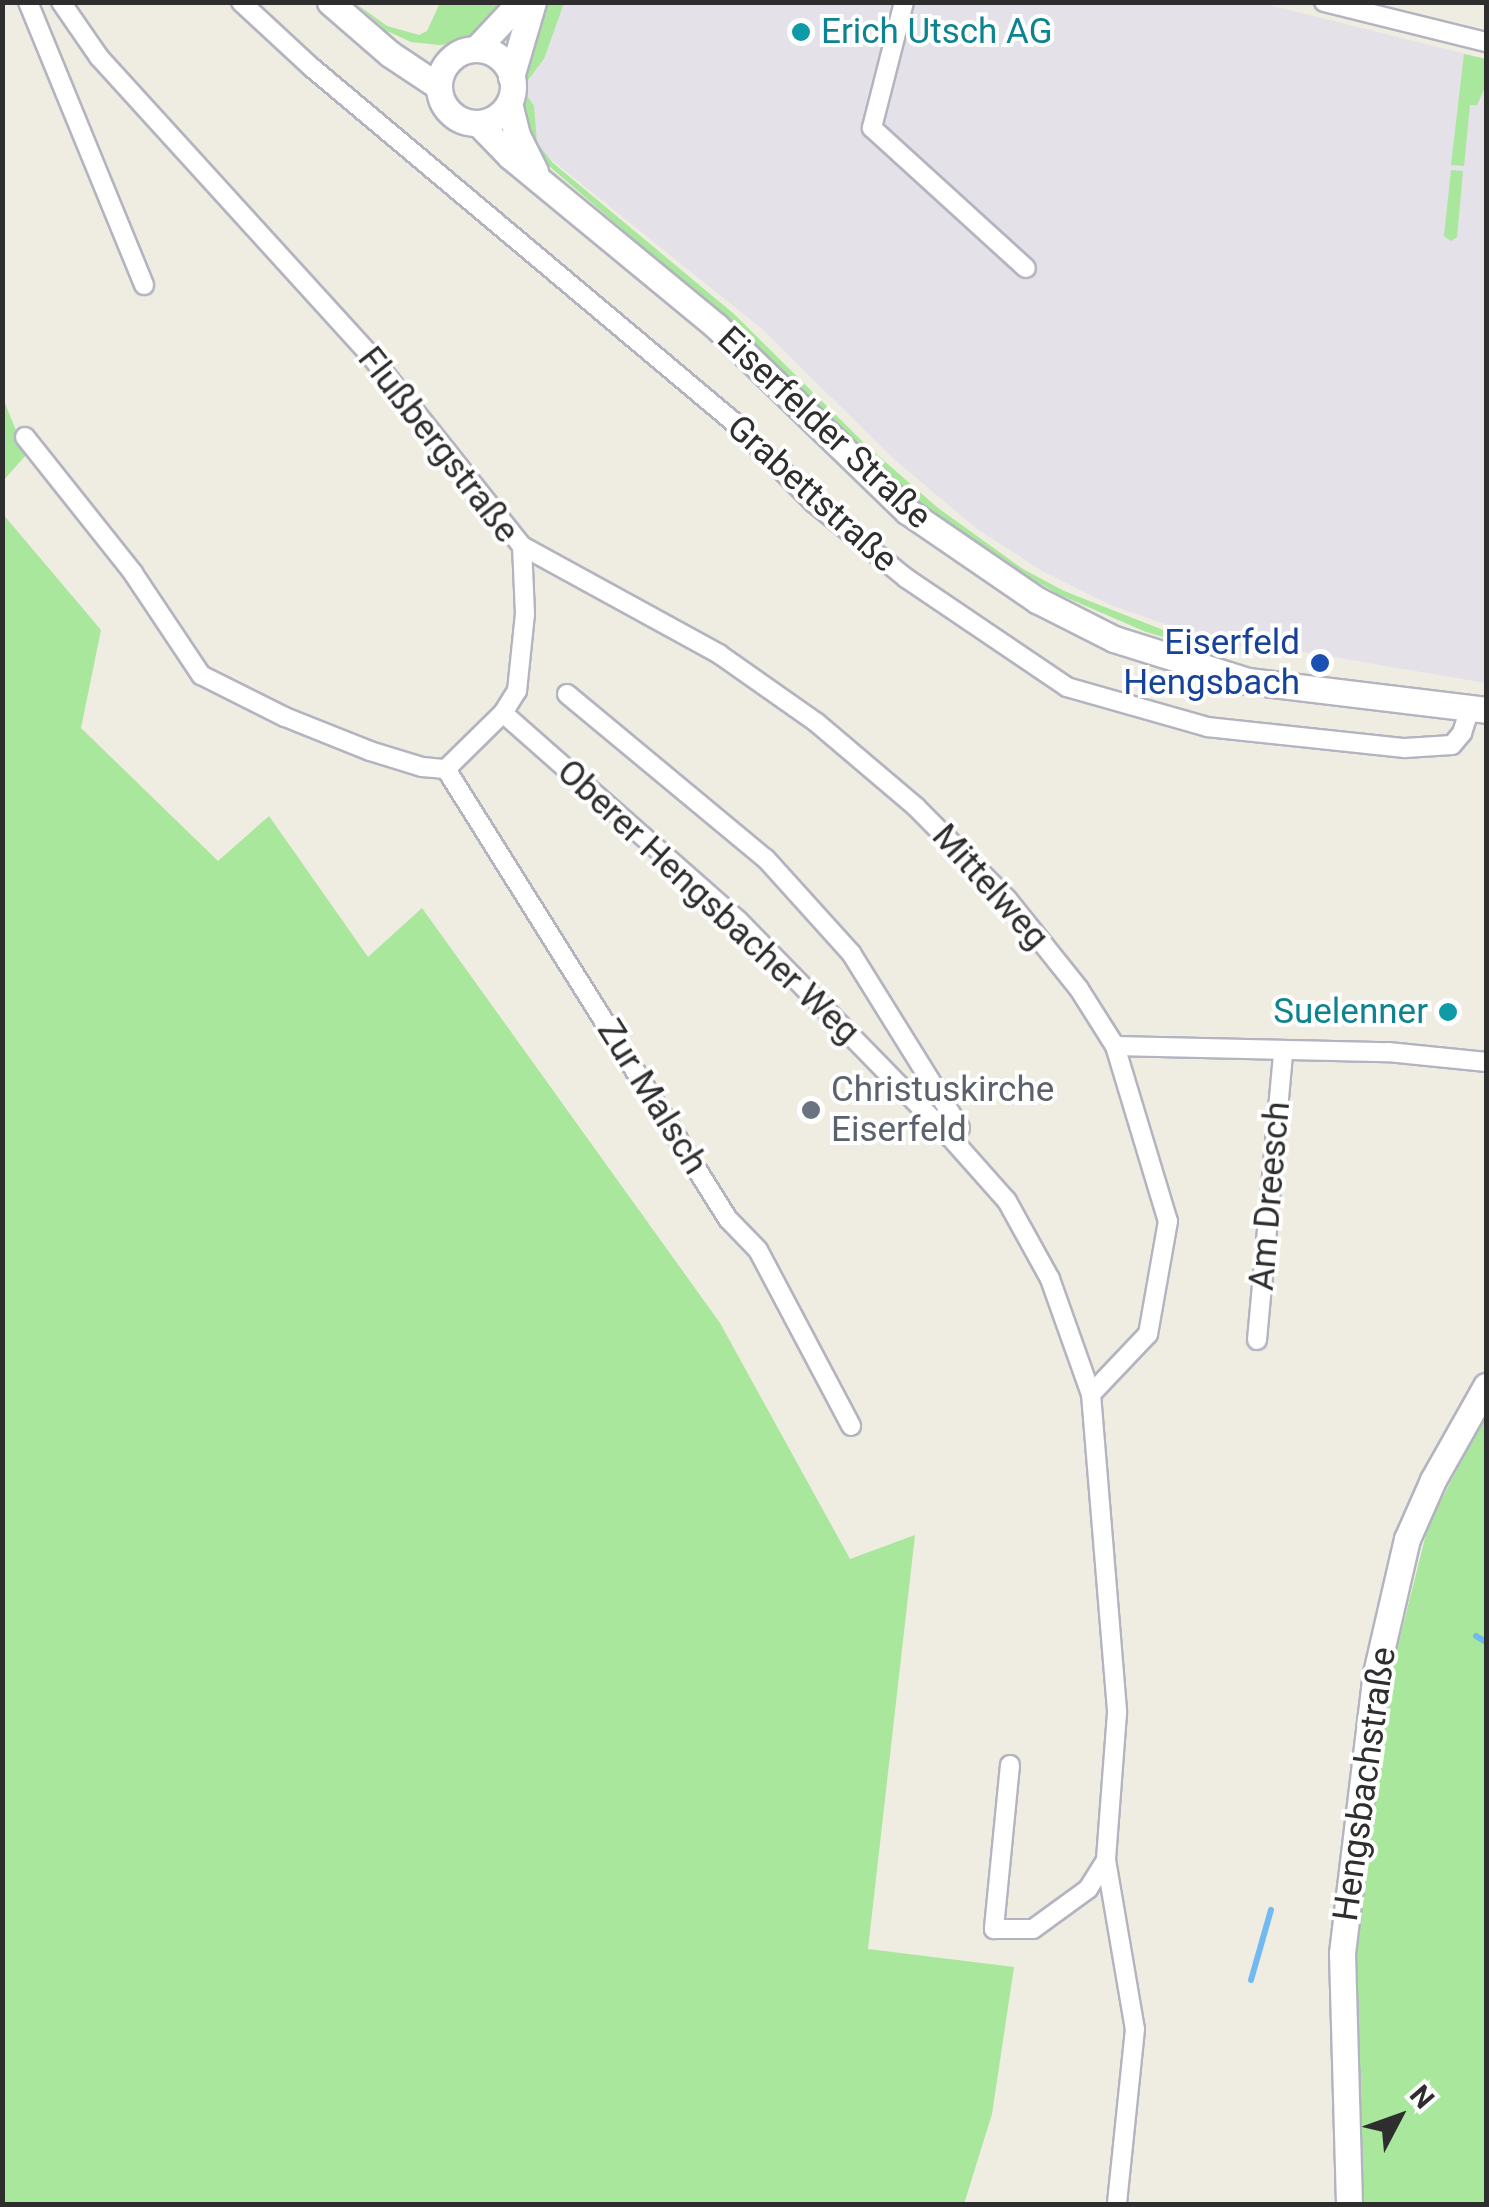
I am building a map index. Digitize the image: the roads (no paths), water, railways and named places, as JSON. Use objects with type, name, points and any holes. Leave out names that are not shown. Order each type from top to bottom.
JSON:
[{"type":"main road","points":[[330,2],[390,54],[438,86],[446,109],[466,122],[478,123],[490,120],[510,90],[533,2]]},
{"type":"main road","points":[[390,54],[431,63],[449,61],[476,49],[520,2]]},
{"type":"main road","points":[[476,49],[498,57],[510,90]]},
{"type":"main road","points":[[438,86],[449,61]]},
{"type":"main road","name":"Eiserfelder Straße","points":[[510,90],[517,135],[538,176]]},
{"type":"main road","name":"Eiserfelder Straße","points":[[478,123],[510,156],[716,326],[907,511],[1038,600],[1114,639],[1248,682],[1478,709]]},
{"type":"main road","name":"Hengsbachstraße","points":[[1349,2204],[1342,1953],[1376,1673],[1407,1539],[1433,1480],[1486,1386]]},
{"type":"street","points":[[28,2],[144,285]]},
{"type":"street","name":"Flußbergstraße","points":[[60,2],[99,57],[371,356],[522,546],[522,670],[517,691],[503,713],[446,769]]},
{"type":"street","name":"Grabettstraße","points":[[241,2],[310,66],[736,424],[814,503],[906,578],[1067,687],[1207,727],[1405,748],[1452,745],[1478,709]]},
{"type":"street","points":[[904,2],[872,128],[1026,268]]},
{"type":"street","points":[[1324,2],[1486,42]]},
{"type":"street","points":[[25,437],[133,574],[201,675],[285,717],[370,751],[422,768],[446,769]]},
{"type":"street","name":"Mittelweg","points":[[522,546],[719,654],[817,723],[916,806],[1007,899],[1079,989],[1115,1046],[1168,1221],[1148,1334],[1092,1394]]},
{"type":"street","name":"Oberer Hengsbacher Weg","points":[[567,694],[766,859],[851,952],[960,1128],[951,1138]]},
{"type":"street","name":"Oberer Hengsbacher Weg","points":[[503,713],[738,920],[951,1138],[1007,1200],[1050,1279],[1092,1394],[1117,1713],[1106,1860],[1134,2029],[1116,2204]]},
{"type":"street","name":"Zur Malsch","points":[[446,769],[728,1219],[758,1250],[851,1426]]},
{"type":"street","name":"Am Dreesch","points":[[1115,1046],[1388,1052],[1486,1062]]},
{"type":"street","name":"Am Dreesch","points":[[1257,1340],[1283,1052]]},
{"type":"street","points":[[1010,1766],[994,1929],[1033,1929],[1088,1889],[1106,1860]]},
{"type":"waterway","points":[[1476,1636],[1486,1642]]},
{"type":"waterway","points":[[1251,1980],[1271,1910]]},
{"type":"place","name":"Erich Utsch AG","points":[[801,32]]},
{"type":"place","name":"Eiserfeld Hengsbach","points":[[1320,663]]},
{"type":"place","name":"Suelenner","points":[[1448,1012]]},
{"type":"place","name":"Christuskirche Eiserfeld","points":[[811,1110]]}]
